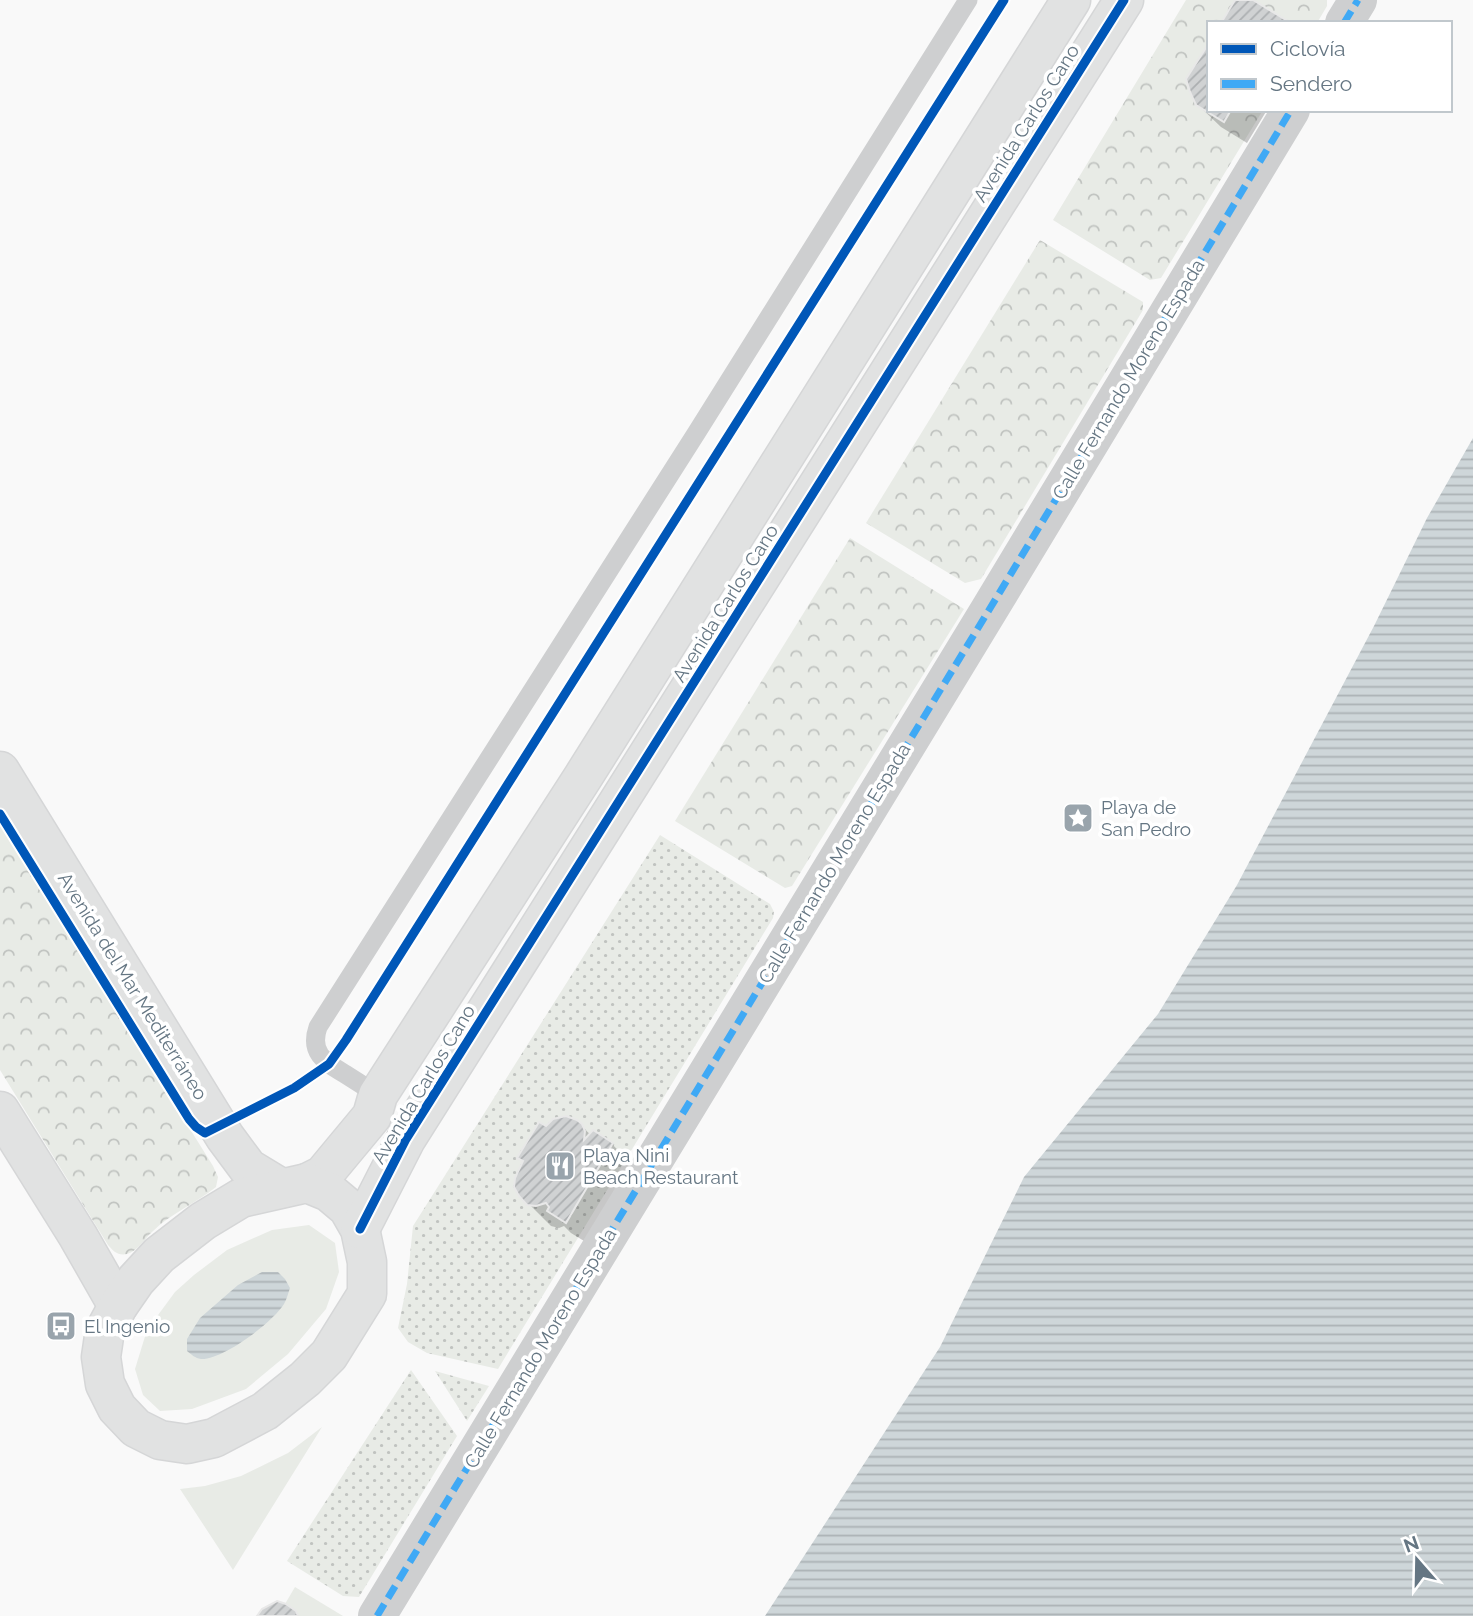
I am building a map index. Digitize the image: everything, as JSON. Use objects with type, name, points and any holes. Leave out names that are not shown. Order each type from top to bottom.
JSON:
[{"type":"street","name":"Avenida Carlos Cano","points":[[294,1186],[323,1175],[372,1116],[378,1095],[590,766],[1071,0]]},
{"type":"street","name":"Avenida Carlos Cano","points":[[360,1229],[406,1139],[1124,0]]},
{"type":"street","points":[[1345,21],[1358,0]]},
{"type":"street","name":"Calle Fernando Moreno Espada","points":[[377,1616],[1290,112]]},
{"type":"street","name":"Avenida del Mar Mediterráneo","points":[[0,771],[225,1137],[248,1168],[294,1186],[330,1192],[348,1208],[360,1229]]},
{"type":"street","points":[[0,1111],[78,1236],[118,1307]]},
{"type":"street","points":[[294,1186],[241,1198],[203,1221],[159,1255],[136,1280],[118,1307],[106,1330],[101,1357],[105,1384],[117,1408],[136,1428],[160,1440],[187,1444],[214,1438],[265,1411],[304,1379],[329,1355],[367,1294],[367,1262],[360,1229]]},
{"type":"lane","points":[[378,1095],[322,1058],[315,1043],[318,1027],[815,246],[968,0]]},
{"type":"green space","points":[[1186,0],[1327,0],[1327,6],[1318,21],[1207,21],[1207,112],[1262,112],[1161,278],[1150,280],[1053,220]]},
{"type":"green space","points":[[1040,240],[1143,302],[1143,310],[981,579],[965,583],[866,523]]},
{"type":"green space","points":[[850,538],[964,609],[792,886],[785,888],[675,821]]},
{"type":"green space","points":[[0,824],[218,1177],[216,1187],[167,1219],[138,1248],[127,1254],[116,1252],[108,1245],[0,1070]]},
{"type":"green space","points":[[660,835],[770,904],[774,912],[773,918],[498,1369],[427,1353],[408,1342],[398,1328],[407,1284],[413,1226]]},
{"type":"green space","points":[[309,1225],[335,1243],[339,1272],[326,1309],[288,1354],[246,1389],[192,1409],[160,1411],[143,1395],[135,1369],[147,1330],[175,1292],[227,1250],[272,1230]]},
{"type":"green space","points":[[411,1370],[457,1436],[359,1597],[343,1596],[287,1561]]},
{"type":"green space","points":[[435,1371],[489,1386],[467,1421]]},
{"type":"green space","points":[[322,1427],[233,1570],[180,1489],[205,1486],[241,1476],[288,1453]]},
{"type":"green space","points":[[295,1587],[343,1616],[278,1616]]},
{"type":"shaded area","points":[[1473,438],[1473,1616],[765,1616],[940,1347],[1024,1177],[1158,1014],[1237,885],[1374,626],[1427,518]]},
{"type":"shaded area","points":[[262,1272],[278,1272],[290,1288],[278,1312],[247,1339],[222,1353],[201,1359],[187,1351],[187,1339],[200,1318],[238,1285]]},
{"type":"building","points":[[1235,0],[1253,0],[1286,20],[1285,21],[1222,21]]},
{"type":"building","points":[[1207,46],[1207,112],[1196,105],[1186,79]]},
{"type":"building","points":[[1208,112],[1230,112],[1224,122]]},
{"type":"building","name":"Playa Nini Beach Restaurant","points":[[566,1116],[582,1124],[585,1131],[584,1140],[593,1130],[613,1143],[566,1223],[547,1211],[549,1207],[546,1203],[527,1205],[514,1187],[523,1161],[517,1158],[539,1122],[546,1126],[553,1119]]},
{"type":"building","points":[[277,1601],[296,1611],[298,1616],[257,1616],[262,1609]]},
{"type":"marked path","points":[[1345,21],[1358,0]]},
{"type":"marked path","points":[[377,1616],[1290,112]]},
{"type":"cycle path","points":[[0,814],[196,1127],[205,1133],[294,1088],[329,1064],[1004,0]]},
{"type":"cycle path","points":[[360,1229],[406,1139],[1124,0]]},
{"type":"place","name":"Playa de San Pedro","points":[[1078,818]]},
{"type":"place","name":"Playa Nini Beach Restaurant","points":[[560,1166]]},
{"type":"place","name":"El Ingenio","points":[[61,1326]]}]
